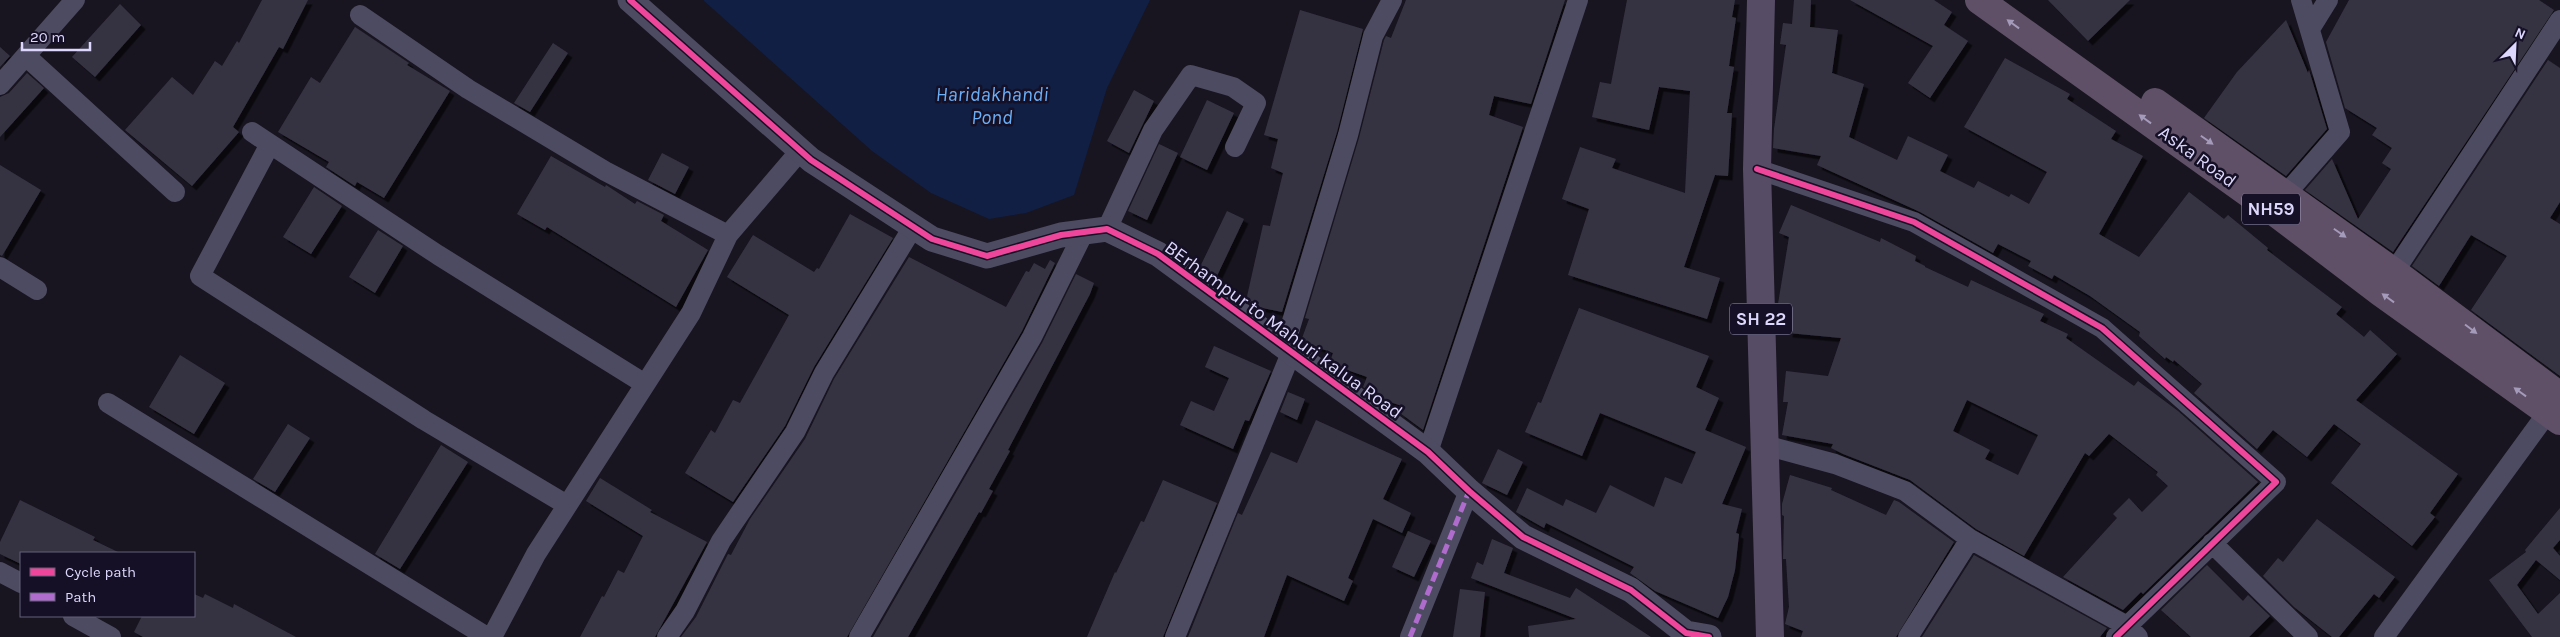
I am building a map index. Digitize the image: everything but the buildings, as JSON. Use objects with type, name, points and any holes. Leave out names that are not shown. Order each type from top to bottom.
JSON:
[{"type":"highway","name":"Aska Road","points":[[1979,0],[2272,210],[2380,292],[2557,406]]},
{"type":"highway","name":"NH59","points":[[2011,0],[2394,272],[2557,406]]},
{"type":"main road","name":"SH 22","points":[[1761,0],[1756,169],[1770,637]]},
{"type":"street","points":[[0,85],[27,57],[75,0]]},
{"type":"street","points":[[630,0],[800,151],[932,239],[986,256],[1061,235],[1096,230]]},
{"type":"street","points":[[1175,637],[1287,350],[1348,135],[1373,36],[1392,0]]},
{"type":"street","points":[[1428,452],[1578,0]]},
{"type":"street","points":[[2285,195],[2340,132],[2301,0]]},
{"type":"street","points":[[2310,29],[2328,0]]},
{"type":"street","points":[[360,15],[468,89],[587,161],[728,235]]},
{"type":"street","points":[[2394,272],[2560,20]]},
{"type":"street","points":[[27,57],[175,192]]},
{"type":"street","points":[[859,637],[1153,130],[1191,75],[1233,87],[1256,103],[1235,147]]},
{"type":"street","points":[[252,132],[438,255],[645,384]]},
{"type":"street","points":[[270,144],[200,276],[424,420],[567,505]]},
{"type":"street","points":[[492,637],[536,554],[691,313],[728,235],[800,151]]},
{"type":"street","points":[[1756,169],[1914,222],[2102,328],[2276,482],[2212,543],[2127,633],[1970,539],[1905,491],[1835,464],[1764,445]]},
{"type":"street","points":[[667,637],[685,611],[721,541],[795,432],[824,373],[913,227]]},
{"type":"street","name":"BErhampur to Mahuri kalua Road","points":[[1096,230],[1158,254],[1428,452],[1469,491],[1523,537],[1631,590],[1686,633],[1709,637]]},
{"type":"street","points":[[0,267],[37,290]]},
{"type":"street","points":[[108,403],[487,637]]},
{"type":"street","points":[[2384,637],[2557,406]]},
{"type":"street","points":[[1410,637],[1469,491]]},
{"type":"street","points":[[1908,637],[1970,539]]},
{"type":"street","points":[[2212,543],[2308,637]]},
{"type":"street","points":[[0,572],[20,582]]},
{"type":"street","points":[[75,617],[111,637]]},
{"type":"water","name":"Haridakhandi Pond","points":[[703,0],[1150,0],[1107,88],[1074,195],[1026,213],[989,219],[931,193],[872,151]]},
{"type":"marked path","points":[[1410,637],[1469,491]]},
{"type":"cycle path","points":[[630,0],[811,160],[932,239],[987,256],[1061,235],[1107,229],[1158,254],[1428,452],[1469,491],[1523,537],[1631,590],[1686,633],[1709,637]]},
{"type":"cycle path","points":[[1757,169],[1914,222],[2102,328],[2276,482],[2116,637]]}]
